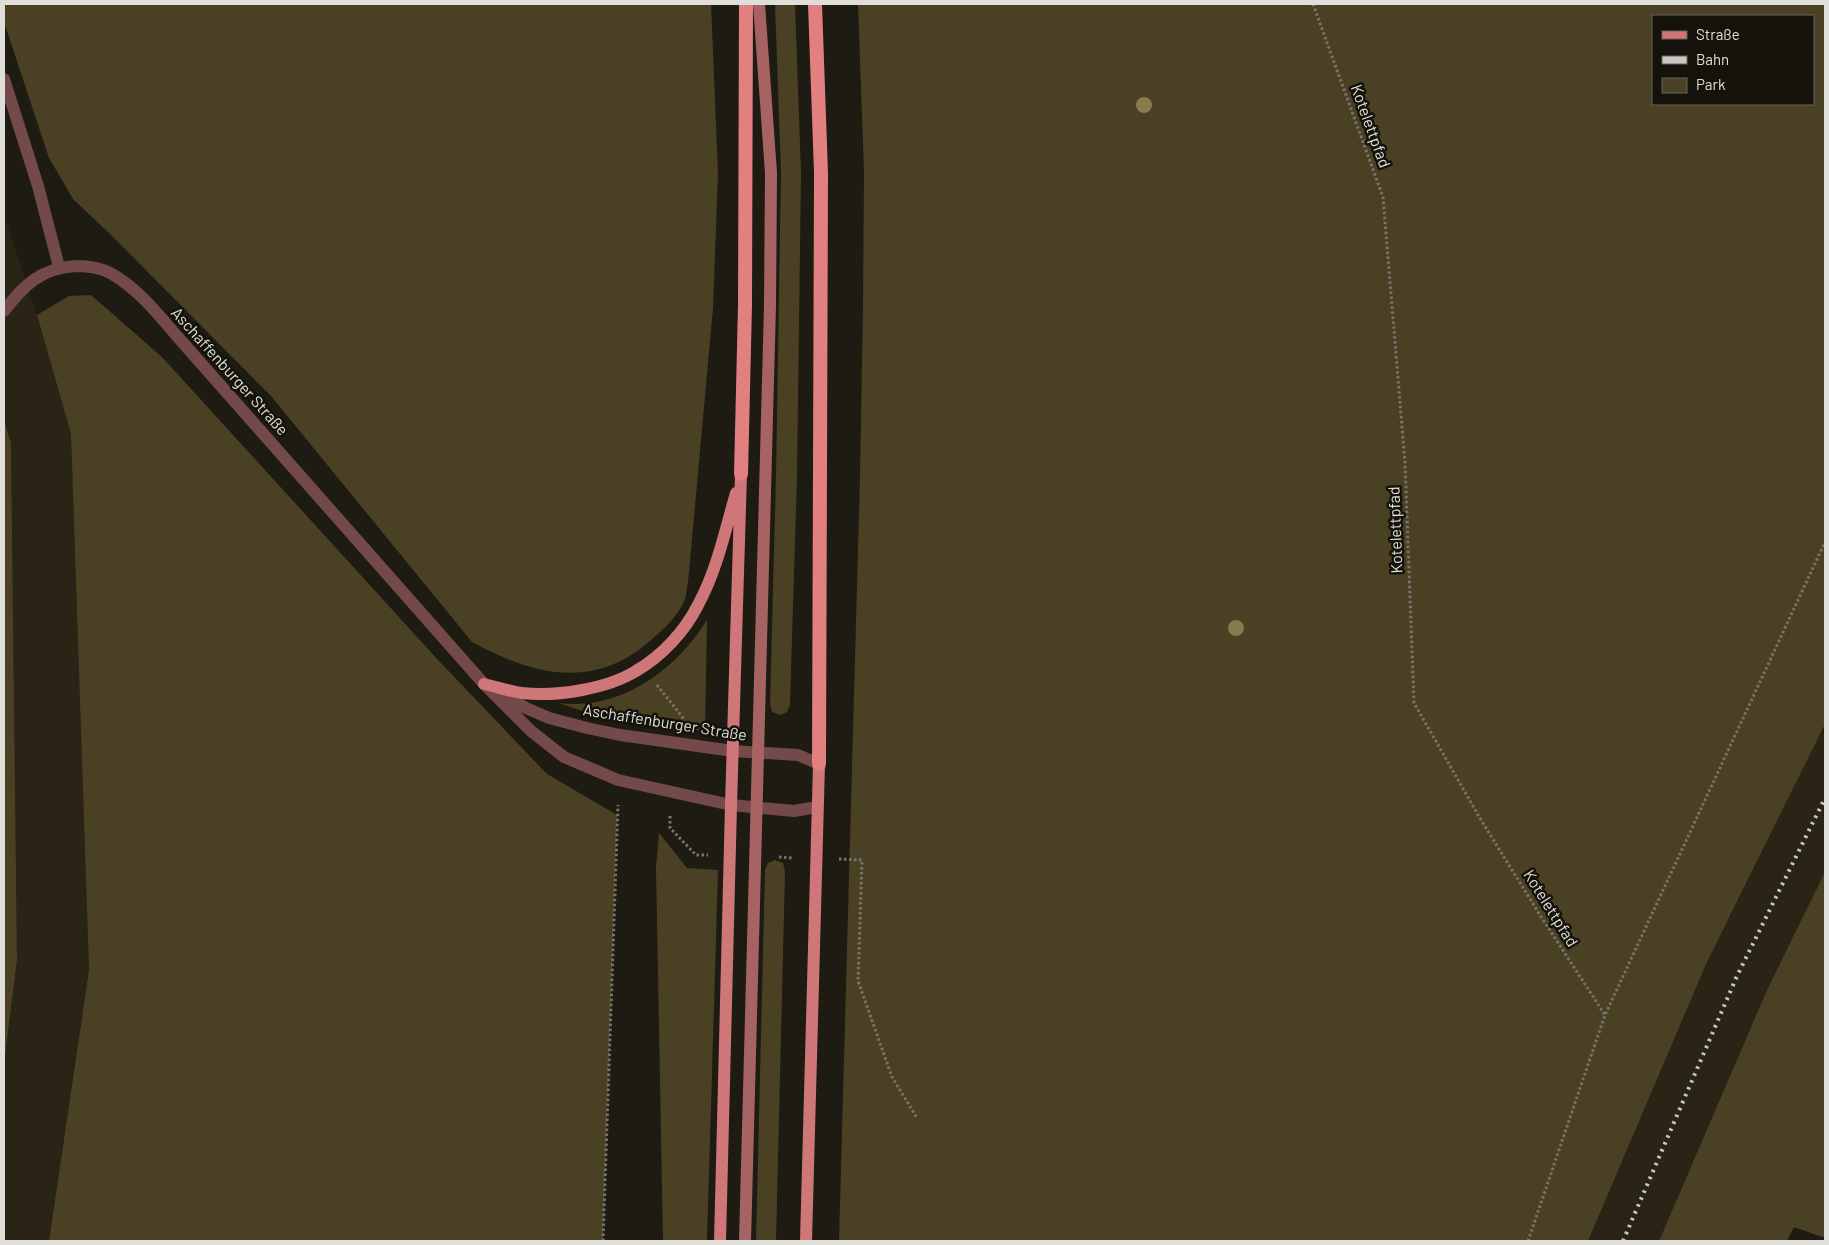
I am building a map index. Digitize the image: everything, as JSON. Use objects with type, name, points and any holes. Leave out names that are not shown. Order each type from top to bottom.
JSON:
[{"type":"highway","points":[[741,474],[745,305],[746,4]]},
{"type":"highway","points":[[816,4],[822,173],[819,764]]},
{"type":"main road","points":[[745,1241],[770,305],[771,173],[759,4]]},
{"type":"main road","points":[[484,684],[521,692],[546,694],[573,692],[620,679],[642,667],[678,636],[698,606],[710,579],[741,474]]},
{"type":"main road","points":[[720,1241],[741,474]]},
{"type":"main road","points":[[806,1241],[819,764]]},
{"type":"street","points":[[4,79],[38,186],[60,267],[41,274],[27,285],[4,311]]},
{"type":"street","name":"Aschaffenburger Straße","points":[[60,267],[86,266],[112,274],[146,301],[484,684],[531,731],[564,757],[618,780],[731,805],[794,811],[817,806]]},
{"type":"street","name":"Aschaffenburger Straße","points":[[484,684],[526,708],[549,718],[568,723],[620,735],[733,751],[798,755],[819,764]]},
{"type":"path","name":"Kotelettpfad","points":[[1313,4],[1383,197],[1406,463],[1414,703],[1506,859],[1605,1015]]},
{"type":"path","points":[[1528,1241],[1605,1015],[1825,542]]},
{"type":"path","points":[[642,667],[686,722]]},
{"type":"path","points":[[603,1241],[618,780]]},
{"type":"path","points":[[670,818],[670,828],[696,855],[711,855]]},
{"type":"path","points":[[847,859],[862,860],[858,981],[892,1077],[917,1118]]},
{"type":"shaded area","points":[[4,214],[37,315],[71,434],[89,970],[49,1241],[4,1241],[4,1065],[17,960],[11,443],[4,420]]},
{"type":"shaded area","points":[[1825,724],[1825,872],[1767,990],[1659,1241],[1588,1241],[1707,962]]},
{"type":"green space","points":[[4,4],[711,4],[718,173],[713,308],[687,586],[685,599],[671,621],[651,640],[629,656],[608,666],[585,672],[540,669],[518,663],[472,642],[271,396],[73,199],[49,158],[4,22]]},
{"type":"green space","points":[[775,4],[795,4],[801,173],[797,475],[790,705],[787,712],[780,715],[772,712],[770,704],[781,173]]},
{"type":"green space","points":[[858,4],[1825,4],[1825,724],[1707,962],[1588,1241],[839,1241],[863,307],[864,172]]},
{"type":"green space","points":[[91,295],[162,357],[439,661],[547,774],[617,815],[603,1241],[49,1241],[89,970],[71,434],[37,315],[69,296]]},
{"type":"green space","points":[[4,420],[11,443],[17,960],[4,1065]]},
{"type":"green space","points":[[707,620],[705,731],[591,714],[559,703],[582,704],[604,700],[644,683],[663,670],[679,655]]},
{"type":"green space","points":[[659,833],[687,868],[718,870],[707,1241],[663,1241],[656,867]]},
{"type":"green space","points":[[775,860],[783,863],[785,871],[776,1241],[756,1241],[765,870],[768,863]]},
{"type":"green space","points":[[1825,872],[1825,1238],[1794,1227],[1787,1241],[1659,1241],[1767,990]]},
{"type":"railway","points":[[1623,1241],[1737,976],[1825,798]]}]
